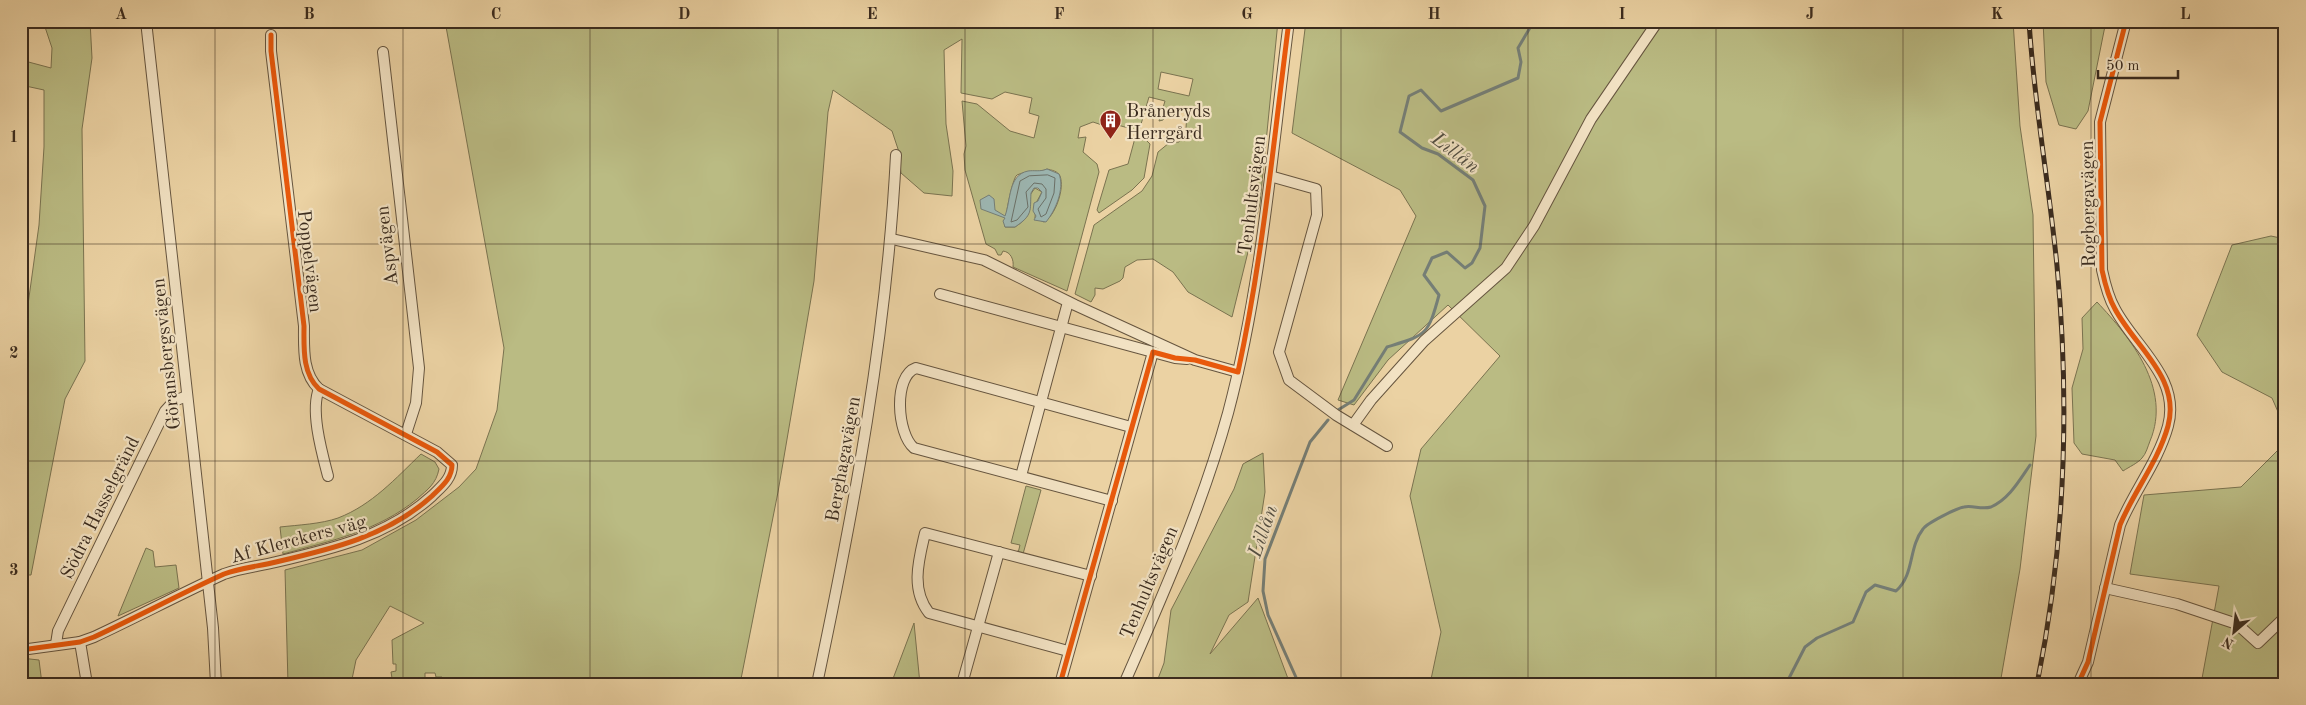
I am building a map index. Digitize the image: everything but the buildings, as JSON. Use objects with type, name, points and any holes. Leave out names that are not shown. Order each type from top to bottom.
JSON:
[{"type":"street","name":"Göransbergsvägen","points":[[146,21],[207,584],[216,684]]},
{"type":"street","name":"Tenhultsvägen","points":[[1124,684],[1198,508],[1216,455],[1238,372],[1252,300],[1270,176],[1289,21]]},
{"type":"street","points":[[1353,425],[1371,400],[1424,341],[1506,268],[1534,226],[1591,119],[1658,21]]},
{"type":"street","name":"Rogbergavägen","points":[[2078,684],[2088,662],[2120,525],[2127,507],[2162,444],[2170,410],[2168,392],[2160,374],[2115,310],[2107,293],[2102,270],[2100,122],[2126,21]]},
{"type":"street","name":"Poppelvägen","points":[[271,35],[271,51],[304,326],[304,354],[311,381],[319,389]]},
{"type":"street","name":"Aspvägen","points":[[383,52],[419,368],[419,386],[416,403],[406,434]]},
{"type":"street","name":"Berghagavägen","points":[[817,684],[880,346],[892,239],[896,155]]},
{"type":"street","points":[[1270,176],[1316,189],[1317,215],[1279,352],[1289,380],[1336,415],[1387,446]]},
{"type":"street","points":[[892,239],[984,260],[1068,302],[1195,360],[1238,372]]},
{"type":"street","points":[[940,294],[1175,358],[1195,360]]},
{"type":"street","points":[[1021,476],[1068,302]]},
{"type":"street","points":[[1060,684],[1153,352]]},
{"type":"street","points":[[1112,501],[912,447],[904,435],[900,420],[901,395],[906,377],[916,368],[1042,401],[1131,427]]},
{"type":"street","points":[[328,476],[321,450],[315,398],[319,389],[406,434]]},
{"type":"street","name":"Södra Hasselgränd","points":[[56,644],[58,631],[165,411],[174,401],[187,396]]},
{"type":"street","name":"Af Klerckers väg","points":[[21,650],[80,642],[226,574],[305,555],[364,538],[398,522],[416,509],[449,479],[452,465],[437,452],[406,434]]},
{"type":"street","points":[[1068,651],[931,614],[927,611],[920,594],[917,577],[917,566],[925,533],[1091,576]]},
{"type":"street","points":[[962,684],[999,552]]},
{"type":"street","points":[[2105,588],[2177,604],[2237,624],[2258,643],[2285,617]]},
{"type":"street","points":[[80,642],[87,684]]},
{"type":"green space","points":[[43,21],[90,21],[92,58],[82,129],[85,361],[65,399],[31,575],[21,575],[21,329],[26,319],[39,225],[44,147],[44,90],[21,85],[21,60],[51,68],[52,48]]},
{"type":"green space","points":[[445,21],[1278,21],[1260,203],[1232,317],[1188,292],[1173,272],[1153,259],[1137,260],[1125,267],[1123,278],[1120,281],[1103,289],[1095,288],[1095,295],[1091,302],[1075,294],[1094,225],[1142,191],[1152,176],[1158,152],[1169,143],[1179,142],[1186,128],[1187,112],[1178,108],[1170,108],[1163,120],[1159,121],[1165,101],[1149,97],[1139,131],[1107,122],[1102,125],[1093,122],[1080,127],[1078,138],[1086,137],[1083,152],[1097,164],[1099,172],[1067,291],[1013,267],[1012,259],[1008,253],[1003,251],[1001,255],[998,255],[995,249],[986,244],[965,170],[964,154],[966,146],[962,101],[977,104],[1010,131],[1034,138],[1039,116],[1029,113],[1032,98],[1005,92],[992,99],[961,93],[962,39],[944,50],[946,124],[953,171],[952,196],[924,193],[901,173],[898,149],[892,131],[833,90],[828,112],[814,281],[778,492],[740,684],[442,684],[442,677],[436,677],[435,673],[425,673],[425,684],[398,684],[392,678],[391,672],[396,671],[396,664],[393,664],[392,640],[424,623],[390,606],[356,660],[351,684],[288,684],[285,570],[362,550],[416,520],[459,487],[476,469],[497,410],[504,348]],"holes":[[[1161,72],[1193,79],[1189,96],[1158,89]],[[1047,169],[1058,173],[1061,181],[1060,195],[1052,214],[1044,222],[1035,218],[1036,203],[1042,192],[1035,188],[1030,195],[1030,210],[1027,217],[1015,227],[1005,227],[1011,192],[1017,175]]]},
{"type":"green space","points":[[1306,21],[2013,21],[2020,126],[2033,215],[2036,436],[2020,569],[2000,684],[1430,684],[1441,632],[1410,496],[1421,449],[1500,356],[1448,305],[1388,360],[1354,405],[1338,400],[1416,216],[1400,190],[1292,133]]},
{"type":"green space","points":[[2043,21],[2106,21],[2088,111],[2076,129],[2059,125],[2046,82]]},
{"type":"green space","points":[[1135,138],[1146,140],[1150,144],[1144,178],[1132,190],[1099,213],[1097,210],[1109,170],[1128,164]]},
{"type":"green space","points":[[2271,236],[2285,239],[2285,428],[2272,398],[2222,372],[2197,335],[2232,245]]},
{"type":"green space","points":[[2097,302],[2135,348],[2152,384],[2156,402],[2155,422],[2146,452],[2138,462],[2123,471],[2115,460],[2082,454],[2074,443],[2072,388],[2083,349],[2082,318]]},
{"type":"green space","points":[[2285,443],[2285,684],[2201,684],[2219,586],[2130,574],[2144,495],[2241,487]]},
{"type":"green space","points":[[1263,453],[1265,492],[1248,602],[1229,615],[1210,654],[1258,598],[1290,684],[1156,684],[1164,663],[1171,610],[1234,489],[1243,464]]},
{"type":"green space","points":[[421,454],[435,462],[439,469],[438,474],[428,489],[402,510],[353,534],[283,554],[280,527],[324,522],[350,513],[383,490]]},
{"type":"green space","points":[[1026,486],[1041,490],[1023,554],[1018,553],[1020,545],[1011,543]]},
{"type":"green space","points":[[146,548],[153,551],[155,567],[176,565],[179,588],[118,616]]},
{"type":"green space","points":[[914,623],[920,684],[891,684]]},
{"type":"green space","points":[[21,658],[39,660],[42,684],[21,684]]},
{"type":"water","points":[[1047,169],[1059,174],[1061,186],[1056,206],[1046,222],[1034,220],[1036,216],[1033,211],[1034,203],[1038,201],[1042,192],[1038,188],[1034,188],[1031,193],[1028,216],[1015,227],[1005,227],[1003,221],[1005,218],[981,209],[980,200],[989,195],[994,199],[995,210],[1005,216],[1011,189],[1017,177],[1028,171]]},
{"type":"waterway","name":"Lillån","points":[[1338,410],[1354,400],[1387,347],[1418,336],[1428,326],[1439,295],[1424,275],[1432,258],[1447,252],[1465,268],[1472,263],[1480,248],[1485,206],[1473,180],[1438,154],[1422,148],[1400,132],[1409,96],[1421,90],[1441,111],[1518,78],[1521,62],[1518,48],[1534,21]]},
{"type":"waterway","name":"Lillån","points":[[1299,684],[1268,615],[1263,591],[1265,559],[1310,442],[1328,420]]},
{"type":"waterway","points":[[1786,684],[1805,647],[1817,638],[1853,622],[1866,592],[1875,585],[1896,591],[1906,577],[1918,536],[1926,526],[1960,508],[1987,508],[1997,504],[2013,489],[2030,465]]},
{"type":"railway","points":[[2029,21],[2034,82],[2057,266],[2061,318],[2064,423],[2059,528],[2054,580],[2037,684]]},
{"type":"cycle path","points":[[1060,684],[1153,352],[1175,358],[1195,360],[1238,372],[1261,241],[1289,21]]},
{"type":"cycle path","points":[[2078,684],[2088,662],[2120,525],[2164,439],[2170,409],[2168,393],[2162,378],[2115,309],[2102,270],[2100,122],[2126,21]]},
{"type":"cycle path","points":[[21,650],[80,642],[224,574],[318,552],[378,531],[415,510],[432,496],[445,482],[452,470],[452,465],[437,452],[319,389],[309,375],[305,360],[304,326],[271,51],[271,35]]},
{"type":"place","name":"Bråneryds Herrgård","points":[[1110,140]]}]
